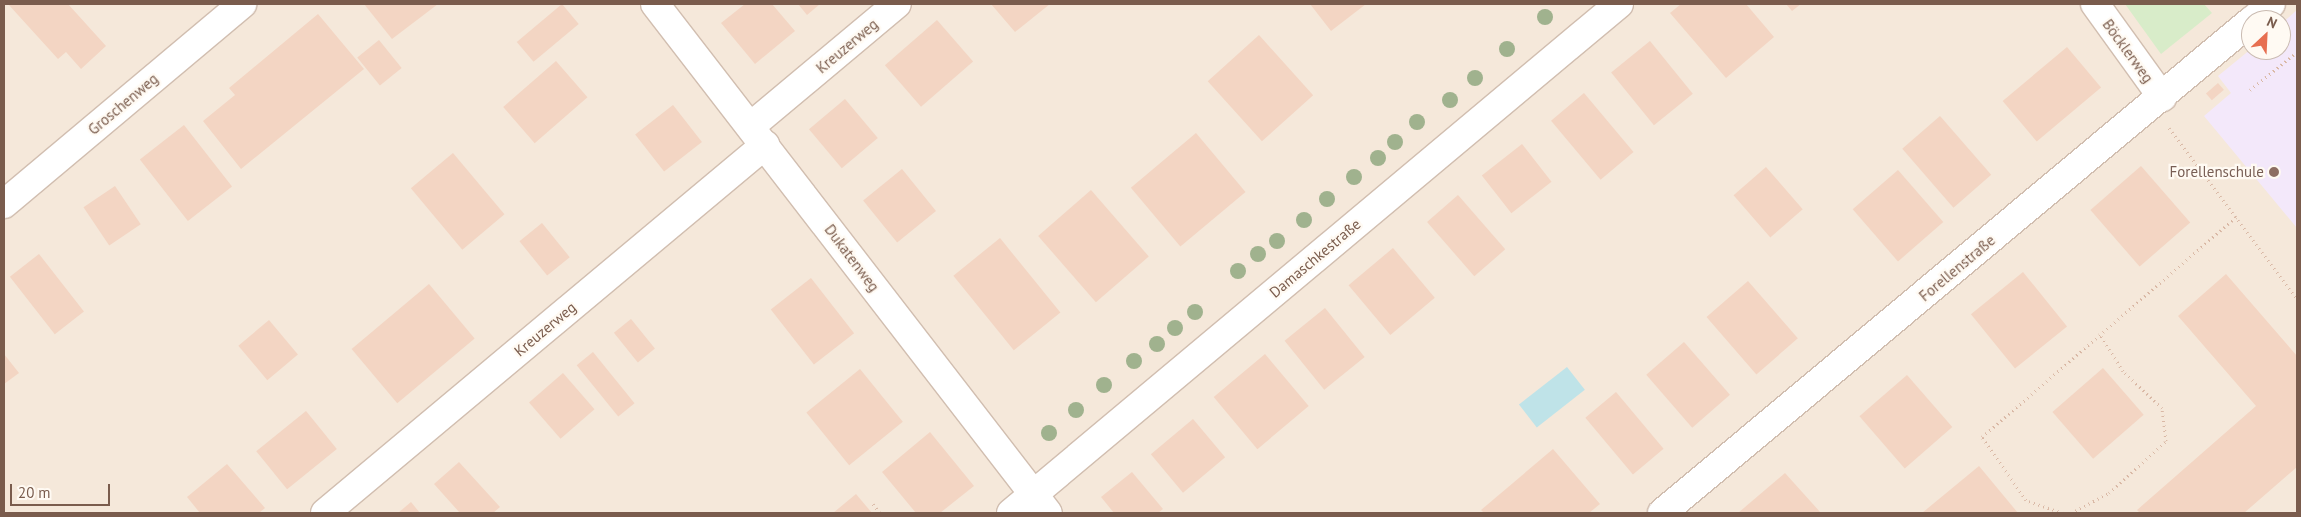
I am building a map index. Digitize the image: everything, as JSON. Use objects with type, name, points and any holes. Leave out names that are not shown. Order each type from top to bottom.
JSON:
[{"type":"street","name":"Groschenweg","points":[[4,204],[242,4]]},
{"type":"street","name":"Dukatenweg","points":[[655,4],[1041,504]]},
{"type":"street","name":"Kreuzerweg","points":[[325,513],[758,135],[897,4]]},
{"type":"street","name":"Damaschkestraße","points":[[1011,513],[1041,504],[1618,4]]},
{"type":"street","name":"Böcklerweg","points":[[2095,4],[2157,102]]},
{"type":"street","name":"Forellenstraße","points":[[1662,513],[2241,30]]},
{"type":"path","points":[[2250,90],[2297,52]]},
{"type":"path","points":[[2157,102],[2236,217],[2297,299]]},
{"type":"path","points":[[2063,513],[2026,500],[1982,437],[2099,333],[2236,217]]},
{"type":"path","points":[[2071,513],[2109,493],[2166,441],[2162,408],[2124,371],[2099,333]]},
{"type":"path","points":[[873,504],[880,513]]},
{"type":"shaded area","points":[[4,4],[2297,4],[2297,513],[4,513]]},
{"type":"shaded area","name":"Forellenschule","points":[[2297,10],[2297,228],[2204,116],[2231,93],[2218,76],[2241,57],[2241,60],[2291,60],[2291,15]]},
{"type":"green space","points":[[2125,4],[2204,4],[2212,13],[2161,54]]},
{"type":"water","points":[[1567,367],[1585,390],[1537,427],[1519,405]]},
{"type":"building","points":[[8,4],[68,4],[106,46],[81,69],[66,52],[58,59]]},
{"type":"building","points":[[364,4],[438,4],[392,39]]},
{"type":"building","points":[[562,4],[579,24],[534,62],[517,42]]},
{"type":"building","points":[[745,4],[772,4],[795,31],[755,64],[721,23]]},
{"type":"building","points":[[798,4],[820,4],[807,15]]},
{"type":"building","points":[[991,4],[1050,4],[1015,32]]},
{"type":"building","points":[[1310,4],[1366,4],[1331,31]]},
{"type":"building","points":[[1681,4],[1746,4],[1774,37],[1726,78],[1670,13]]},
{"type":"building","points":[[1786,4],[1801,4],[1792,11]]},
{"type":"building","points":[[318,14],[364,69],[241,169],[203,121],[235,95],[229,88]]},
{"type":"building","points":[[937,20],[973,62],[921,107],[885,65]]},
{"type":"building","points":[[1259,35],[1313,95],[1262,141],[1208,81]]},
{"type":"building","points":[[379,40],[402,68],[380,86],[357,58]]},
{"type":"building","points":[[1650,41],[1693,94],[1654,125],[1611,72]]},
{"type":"building","points":[[2067,47],[2101,88],[2037,142],[2003,101]]},
{"type":"building","points":[[556,61],[587,97],[535,143],[503,107]]},
{"type":"building","points":[[2218,83],[2224,90],[2212,100],[2206,93]]},
{"type":"building","points":[[1584,93],[1633,152],[1601,180],[1551,121]]},
{"type":"building","points":[[845,99],[878,138],[842,168],[809,129]]},
{"type":"building","points":[[673,105],[702,142],[664,172],[635,135]]},
{"type":"building","points":[[1940,116],[1991,175],[1953,208],[1902,149]]},
{"type":"building","points":[[184,125],[232,186],[188,221],[140,159]]},
{"type":"building","points":[[1196,133],[1245,192],[1180,247],[1131,188]]},
{"type":"building","points":[[1522,144],[1552,182],[1511,213],[1482,175]]},
{"type":"building","points":[[453,153],[504,214],[462,250],[411,188]]},
{"type":"building","points":[[2141,166],[2190,223],[2140,267],[2090,210]]},
{"type":"building","points":[[1766,167],[1803,209],[1770,237],[1734,195]]},
{"type":"building","points":[[902,169],[936,211],[897,242],[863,200]]},
{"type":"building","points":[[1898,170],[1943,222],[1898,261],[1853,209]]},
{"type":"building","points":[[115,186],[141,224],[109,245],[83,207]]},
{"type":"building","points":[[1091,190],[1149,256],[1096,302],[1038,236]]},
{"type":"building","points":[[1458,195],[1505,249],[1474,276],[1427,222]]},
{"type":"building","points":[[542,223],[570,257],[547,275],[519,241]]},
{"type":"building","points":[[1000,238],[1060,313],[1014,350],[953,276]]},
{"type":"building","points":[[1393,248],[1435,298],[1390,335],[1349,285]]},
{"type":"building","points":[[39,254],[84,312],[55,334],[10,277]]},
{"type":"building","points":[[2023,272],[2067,326],[2015,369],[1971,314]]},
{"type":"building","points":[[2226,274],[2297,356],[2297,467],[2244,513],[2140,513],[2137,510],[2256,406],[2178,316]]},
{"type":"building","points":[[811,278],[854,333],[814,365],[771,309]]},
{"type":"building","points":[[1748,281],[1798,338],[1756,374],[1706,317]]},
{"type":"building","points":[[429,284],[475,338],[397,403],[352,349]]},
{"type":"building","points":[[1325,308],[1365,357],[1324,390],[1285,341]]},
{"type":"building","points":[[631,319],[655,349],[638,362],[614,333]]},
{"type":"building","points":[[269,320],[298,354],[267,380],[238,346]]},
{"type":"building","points":[[1684,342],[1730,395],[1692,428],[1646,375]]},
{"type":"building","points":[[593,352],[635,403],[618,417],[577,365]]},
{"type":"building","points":[[4,354],[19,373],[4,384]]},
{"type":"building","points":[[1265,354],[1309,406],[1257,449],[1214,397]]},
{"type":"building","points":[[2103,368],[2144,415],[2093,459],[2052,412]]},
{"type":"building","points":[[860,369],[903,422],[849,465],[806,412]]},
{"type":"building","points":[[563,373],[594,409],[561,439],[529,403]]},
{"type":"building","points":[[1907,375],[1952,427],[1905,468],[1859,416]]},
{"type":"building","points":[[1616,392],[1664,449],[1633,474],[1585,418]]},
{"type":"building","points":[[306,411],[337,449],[287,489],[256,451]]},
{"type":"building","points":[[1193,419],[1225,457],[1183,493],[1151,454]]},
{"type":"building","points":[[930,432],[974,486],[940,513],[916,513],[882,472]]},
{"type":"building","points":[[1553,449],[1600,504],[1589,513],[1484,513],[1481,510]]},
{"type":"building","points":[[459,462],[500,507],[493,513],[460,513],[434,484]]},
{"type":"building","points":[[227,464],[265,508],[259,513],[200,513],[187,497]]},
{"type":"building","points":[[1979,466],[2018,513],[1922,513]]},
{"type":"building","points":[[1132,472],[1163,509],[1158,513],[1114,513],[1101,497]]},
{"type":"building","points":[[1785,473],[1821,513],[1738,513]]},
{"type":"building","points":[[856,494],[872,513],[833,513]]},
{"type":"building","points":[[411,502],[420,513],[398,513]]},
{"type":"place","name":"Forellenschule","points":[[2274,172]]}]
